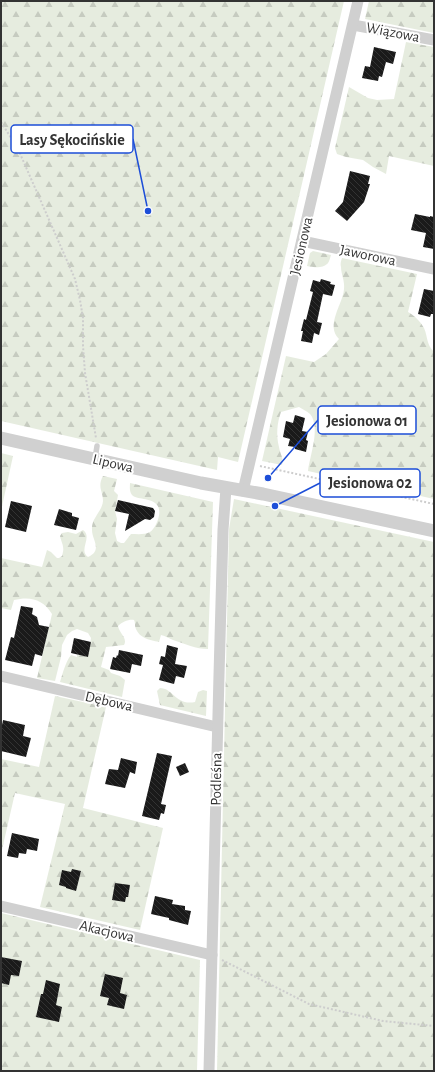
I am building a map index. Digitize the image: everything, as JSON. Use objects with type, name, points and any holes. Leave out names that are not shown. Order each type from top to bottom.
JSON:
[{"type":"street","name":"Jesionowa","points":[[242,491],[358,1]]},
{"type":"street","name":"Wiązowa","points":[[353,25],[434,40]]},
{"type":"street","name":"Jaworowa","points":[[302,241],[434,270]]},
{"type":"street","name":"Lipowa","points":[[1,438],[201,483],[263,494],[434,530]]},
{"type":"street","name":"Podleśna","points":[[209,1071],[217,726],[226,488]]},
{"type":"street","name":"Dębowa","points":[[1,676],[217,726]]},
{"type":"street","name":"Akacjowa","points":[[1,906],[212,955]]},
{"type":"lane","points":[[94,459],[97,446]]},
{"type":"path","points":[[1,122],[18,149],[75,279],[83,318],[85,373],[97,446]]},
{"type":"path","points":[[249,464],[434,504]]},
{"type":"path","points":[[212,955],[309,1004],[383,1021],[434,1026]]},
{"type":"green space","points":[[1,1],[344,1],[238,462],[218,457],[217,470],[1,421]]},
{"type":"green space","points":[[369,1],[434,1],[434,33],[365,19]]},
{"type":"green space","points":[[406,42],[434,47],[434,166],[389,156],[386,174],[363,160],[337,154],[335,148],[349,87],[368,98],[377,100],[394,99]]},
{"type":"green space","points":[[313,251],[331,255],[325,266],[307,266],[310,253]]},
{"type":"green space","points":[[342,258],[417,274],[408,312],[413,315],[422,325],[430,346],[434,352],[434,499],[308,471],[314,441],[315,426],[310,414],[299,407],[281,412],[277,434],[282,465],[262,461],[286,356],[314,362],[326,354],[339,339],[335,333],[334,321],[344,289],[341,265]]},
{"type":"green space","points":[[1,453],[13,456],[1,511]]},
{"type":"green space","points":[[103,476],[117,479],[114,491],[118,495],[115,511],[117,519],[115,533],[117,541],[121,543],[124,543],[131,534],[143,534],[150,532],[156,524],[159,516],[159,508],[154,502],[137,498],[132,495],[130,483],[213,502],[208,649],[190,646],[161,635],[159,642],[148,639],[141,636],[136,630],[134,620],[124,622],[118,626],[125,640],[124,645],[106,647],[101,667],[125,680],[122,697],[60,682],[71,655],[77,657],[77,655],[88,656],[91,638],[88,633],[77,629],[67,635],[62,645],[61,657],[55,681],[37,678],[52,614],[45,605],[40,602],[25,598],[14,600],[11,610],[1,608],[1,558],[42,567],[47,550],[57,558],[62,556],[63,548],[60,536],[62,533],[68,532],[76,534],[83,530],[87,536],[84,551],[85,554],[88,557],[95,551],[96,545],[92,534],[92,526],[103,501],[100,483]]},
{"type":"green space","points":[[234,499],[434,542],[434,1071],[217,1071],[229,529]]},
{"type":"green space","points":[[160,688],[168,691],[183,702],[189,703],[195,702],[198,692],[203,690],[207,691],[206,716],[160,705],[157,691]]},
{"type":"green space","points":[[55,696],[106,707],[83,808],[163,828],[140,930],[40,907],[65,804],[15,793],[1,854],[1,759],[39,767]]},
{"type":"green space","points":[[1,913],[200,960],[197,1071],[1,1071]]},
{"type":"building","points":[[374,47],[396,52],[393,64],[386,62],[382,77],[379,76],[378,81],[362,78],[365,66],[370,67]]},
{"type":"building","points":[[350,171],[370,176],[368,184],[370,184],[364,202],[347,221],[335,211],[343,202]]},
{"type":"building","points":[[415,214],[434,217],[434,249],[423,247],[426,233],[411,230]]},
{"type":"building","points":[[321,279],[335,285],[332,296],[323,294],[317,322],[322,323],[319,335],[314,333],[312,343],[301,341],[303,331],[301,331],[304,319],[306,320],[313,292],[310,291],[313,280],[320,282]]},
{"type":"building","points":[[424,289],[434,291],[434,314],[431,314],[430,317],[418,314]]},
{"type":"building","points":[[295,415],[305,418],[302,431],[308,432],[306,452],[295,449],[295,447],[288,446],[290,439],[283,437],[286,421],[293,423]]},
{"type":"building","points":[[118,500],[153,508],[155,511],[154,517],[150,520],[145,519],[125,531],[129,514],[115,511]]},
{"type":"building","points":[[11,501],[32,506],[26,532],[5,527]]},
{"type":"building","points":[[59,509],[72,513],[72,516],[79,518],[76,530],[54,525]]},
{"type":"building","points":[[21,606],[33,608],[32,614],[37,617],[39,625],[49,627],[42,656],[35,654],[32,666],[5,660],[11,637],[14,638]]},
{"type":"building","points":[[74,638],[91,642],[88,657],[71,653]]},
{"type":"building","points":[[167,645],[178,648],[175,664],[187,666],[184,678],[176,676],[174,684],[159,680],[163,665],[159,664],[161,656],[165,657]]},
{"type":"building","points":[[119,650],[143,655],[141,666],[132,664],[130,673],[110,669],[113,657],[116,658],[117,655],[118,656]]},
{"type":"building","points":[[3,720],[25,725],[23,736],[31,738],[26,757],[1,751],[1,730]]},
{"type":"building","points":[[157,753],[172,756],[161,804],[166,805],[164,814],[161,813],[159,820],[142,816]]},
{"type":"building","points":[[121,758],[137,762],[135,774],[130,772],[125,788],[105,784],[109,769],[118,770]]},
{"type":"building","points":[[185,763],[189,772],[180,776],[176,767]]},
{"type":"building","points":[[12,833],[39,839],[37,851],[27,849],[26,854],[19,853],[18,858],[7,856]]},
{"type":"building","points":[[72,869],[81,871],[76,891],[59,885],[62,870],[71,872]]},
{"type":"building","points":[[115,883],[130,885],[128,897],[126,897],[125,902],[112,900]]},
{"type":"building","points":[[155,896],[173,900],[172,904],[185,906],[185,910],[191,911],[188,925],[169,920],[169,918],[151,914]]},
{"type":"building","points":[[1,957],[22,961],[19,976],[11,975],[9,985],[1,983]]},
{"type":"building","points":[[105,974],[123,978],[120,993],[127,995],[124,1009],[107,1005],[109,998],[100,996]]},
{"type":"building","points":[[46,980],[60,984],[56,1005],[62,1007],[59,1022],[36,1017]]},
{"type":"place","name":"Lasy Sękocińskie","points":[[148,211]]},
{"type":"place","name":"Jesionowa 01","points":[[268,478]]},
{"type":"place","name":"Jesionowa 02","points":[[275,506]]}]
